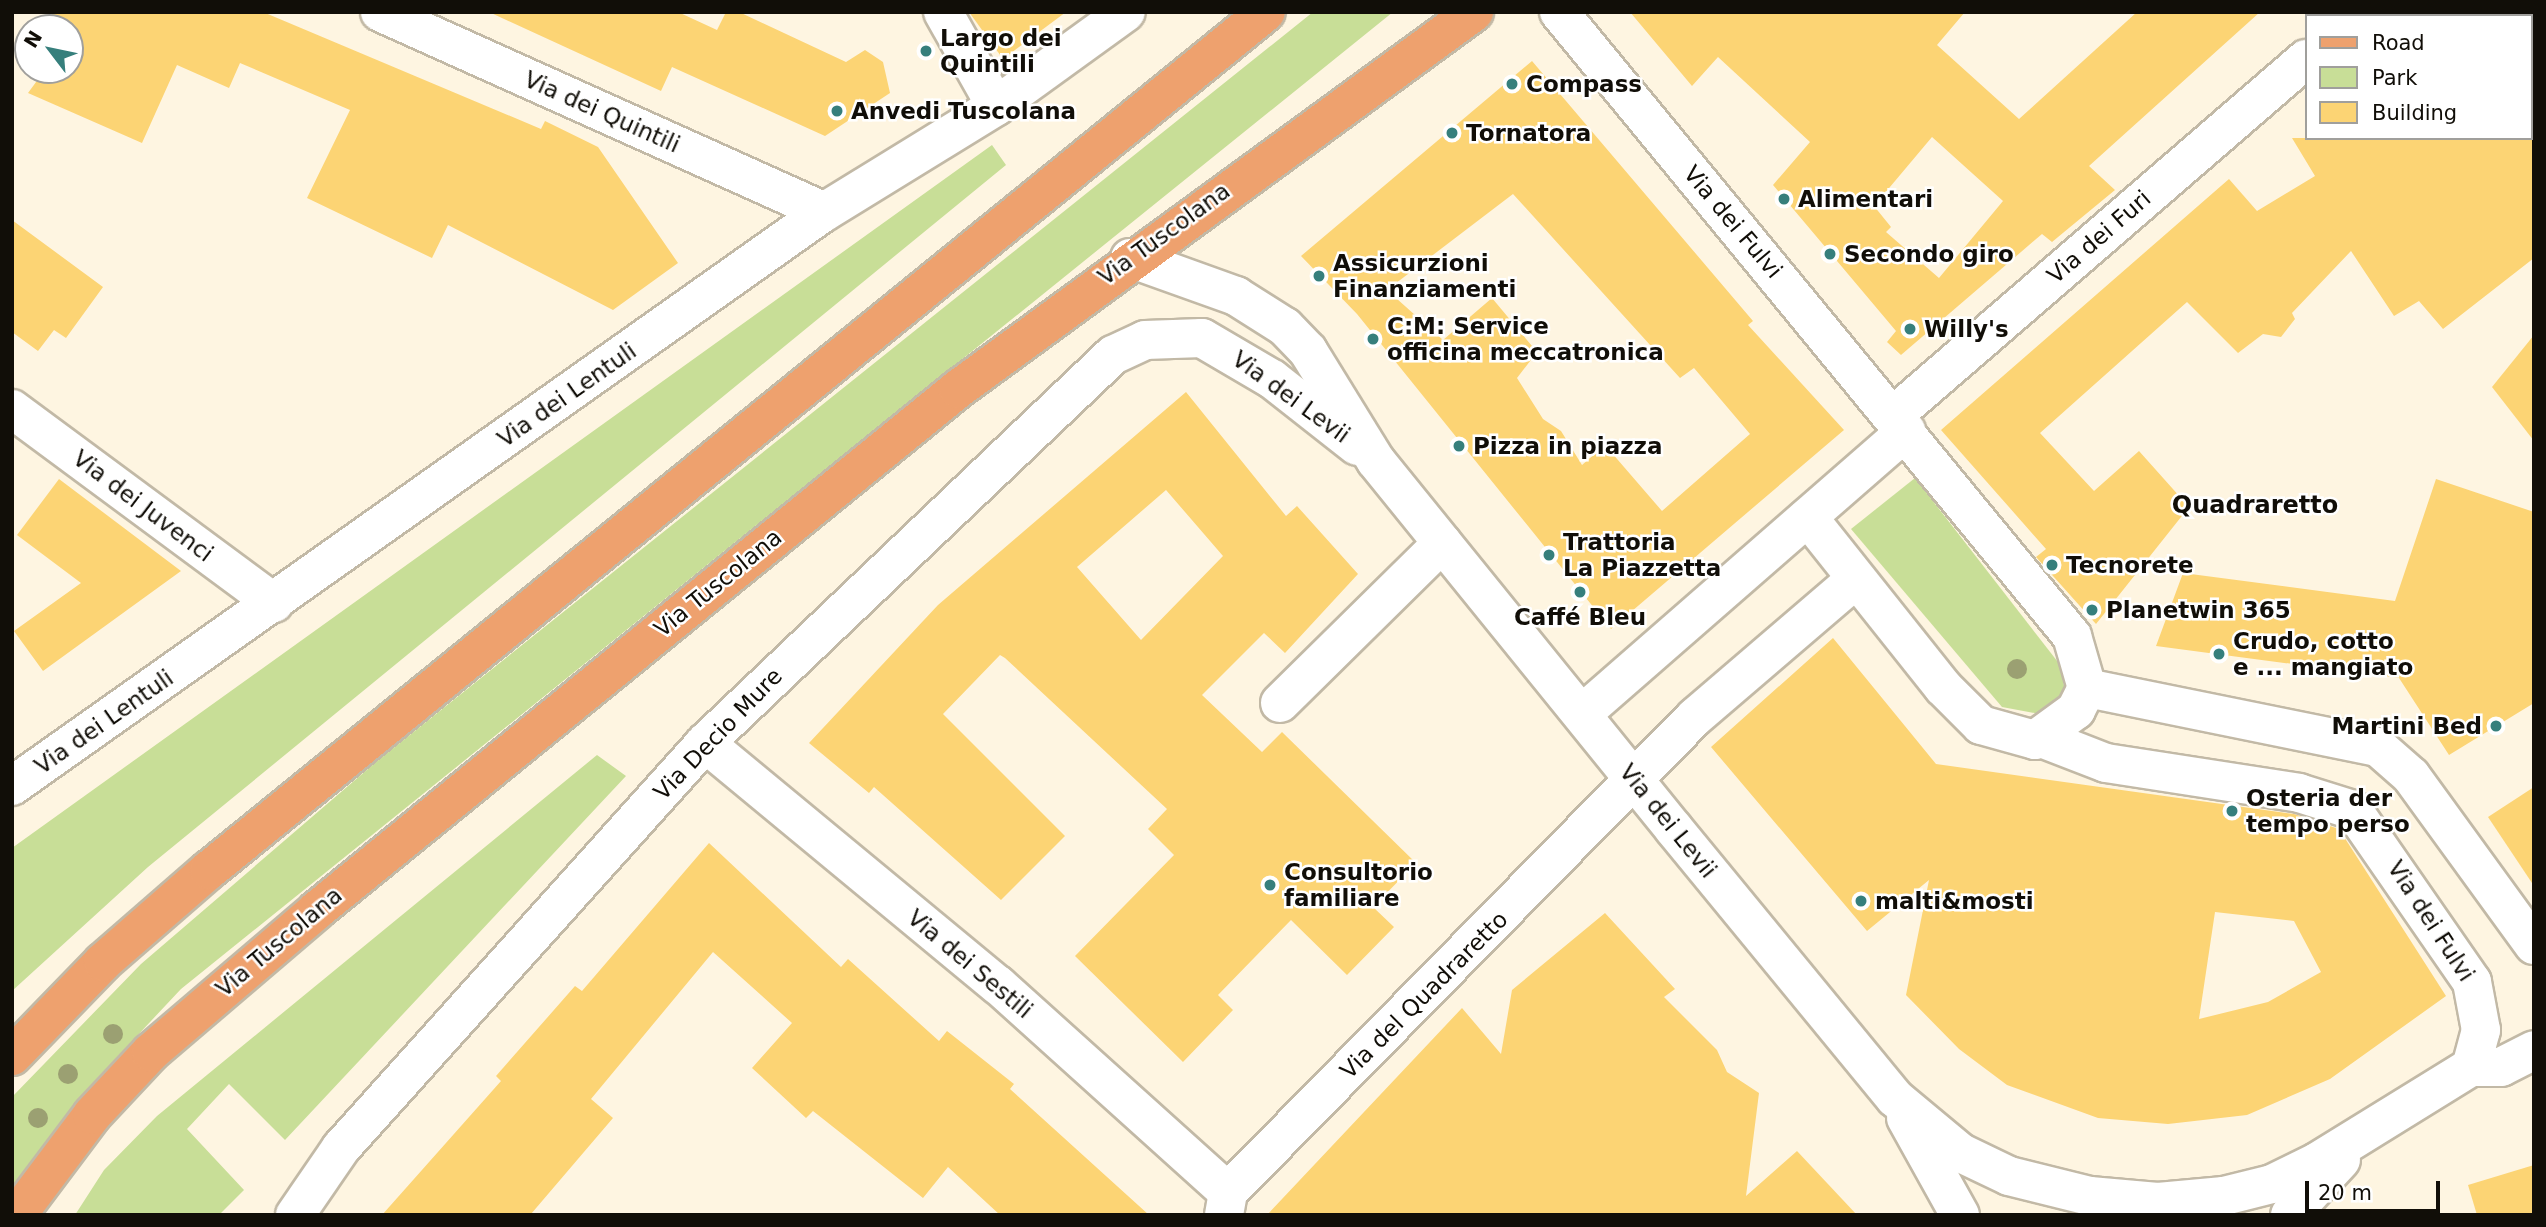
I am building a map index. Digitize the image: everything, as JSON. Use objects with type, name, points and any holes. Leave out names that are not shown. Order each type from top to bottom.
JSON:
[{"type":"main road","points":[[12,1056],[103,962],[209,870],[1266,12]]},
{"type":"main road","name":"Via Tuscolana","points":[[17,1215],[110,1094],[258,959],[937,406],[1130,258],[1474,12]]},
{"type":"street","name":"Via dei Quintili","points":[[380,12],[824,212]]},
{"type":"street","points":[[914,12],[952,18],[996,106]]},
{"type":"street","name":"Via dei Lentuli","points":[[12,786],[824,212],[996,106],[1126,12]]},
{"type":"street","name":"Via dei Fulvi","points":[[1559,12],[2072,636],[2087,688]]},
{"type":"street","name":"Via dei Furi","points":[[1583,713],[1808,517],[1900,424],[2304,61]]},
{"type":"street","name":"Via dei Levii","points":[[1130,258],[1236,296],[1285,327],[1308,351],[1376,461],[1895,1098]]},
{"type":"street","name":"Via dei Levii","points":[[1202,338],[1272,379],[1376,461]]},
{"type":"street","name":"Via Decio Mure","points":[[295,1215],[341,1148],[705,743],[1095,369],[1145,340],[1202,338]]},
{"type":"street","name":"Via dei Juvenci","points":[[12,409],[274,603]]},
{"type":"street","name":"Via dei Fulvi","points":[[1808,517],[1968,714],[2008,737],[2044,739],[2106,763],[2299,793],[2353,810],[2472,982],[2481,1030],[2471,1067]]},
{"type":"street","points":[[1280,703],[1442,543]]},
{"type":"street","name":"Via del Quadraretto","points":[[1226,1204],[1695,717],[1856,579]]},
{"type":"street","points":[[2044,739],[2067,721],[2087,688],[2378,747],[2417,784],[2534,945]]},
{"type":"street","name":"Via dei Sestili","points":[[705,743],[998,985],[1226,1204]]},
{"type":"street","points":[[1895,1098],[1961,1153],[2009,1176],[2131,1201],[2187,1200],[2260,1188],[2362,1138],[2471,1067],[2501,1067],[2534,1050]]},
{"type":"street","points":[[1895,1098],[1960,1215]]},
{"type":"street","points":[[2290,1215],[2362,1138]]},
{"type":"green space","points":[[1313,12],[1393,12],[181,989],[90,1086],[12,1187],[12,1097],[141,964],[376,762]]},
{"type":"green space","points":[[992,145],[1006,165],[148,867],[12,991],[12,848]]},
{"type":"green space","points":[[1915,478],[2061,666],[2065,692],[2045,715],[2002,707],[1851,529]]},
{"type":"green space","points":[[597,755],[626,776],[285,1140],[229,1084],[187,1129],[244,1190],[219,1215],[75,1215],[104,1170],[157,1116]]},
{"type":"building","points":[[263,12],[541,129],[545,121],[598,147],[678,263],[613,310],[448,225],[432,258],[307,198],[350,110],[240,63],[229,88],[177,65],[142,143],[28,93],[35,84],[84,84],[84,14],[52,14]]},
{"type":"building","points":[[489,12],[678,12],[717,30],[726,12],[739,12],[846,62],[865,50],[883,62],[890,93],[825,136],[672,67],[661,91]]},
{"type":"building","points":[[969,12],[1066,12],[1003,59]]},
{"type":"building","points":[[1630,12],[1965,12],[1937,45],[2019,119],[2137,12],[2260,12],[2089,166],[2115,190],[2052,242],[2042,234],[1901,355],[1887,342],[1896,331],[1773,185],[1810,142],[1718,57],[1692,86]],"holes":[[[1932,137],[2003,201],[1939,278],[1886,232],[1891,227],[1874,206]]]},
{"type":"building","points":[[1532,61],[1753,321],[1748,325],[1844,430],[1611,629],[1357,314],[1301,256]],"holes":[[[1513,194],[1680,378],[1694,368],[1750,434],[1662,511],[1605,445],[1582,465],[1561,431],[1543,419],[1517,378],[1537,352],[1492,298],[1443,340],[1387,290]]]},
{"type":"building","points":[[2292,138],[2534,138],[2534,258],[2443,329],[2419,301],[2394,316],[2351,251],[2292,313],[2295,319],[2281,337],[2263,334],[2238,353],[2187,302],[2040,433],[2094,491],[2139,451],[2189,507],[2096,624],[2036,557],[2046,549],[1941,430],[2229,179],[2257,211],[2315,176]]},
{"type":"building","points":[[12,220],[103,287],[66,338],[54,330],[38,351],[12,332]]},
{"type":"building","points":[[2534,335],[2534,441],[2492,387]]},
{"type":"building","points":[[1186,392],[1286,516],[1297,506],[1358,574],[1285,653],[1264,633],[1202,695],[1262,752],[1282,732],[1416,863],[1373,907],[1394,927],[1347,975],[1291,920],[1218,995],[1233,1010],[1183,1062],[1075,956],[1174,855],[1148,829],[1167,809],[1005,658],[1000,655],[943,714],[1065,836],[1001,900],[874,787],[869,793],[809,743],[938,605]],"holes":[[[1166,490],[1223,556],[1141,640],[1077,567]]]},
{"type":"building","points":[[59,479],[181,571],[43,671],[14,631],[81,583],[17,535]]},
{"type":"building","points":[[2436,479],[2534,512],[2534,703],[2449,755],[2399,678],[2156,646],[2183,573],[2395,601]]},
{"type":"building","points":[[1833,638],[1936,764],[2294,814],[2339,829],[2446,996],[2330,1079],[2247,1115],[2168,1124],[2098,1118],[2007,1085],[1959,1049],[1906,995],[1929,880],[1867,931],[1711,747]],"holes":[[[2215,912],[2294,921],[2321,972],[2268,1002],[2199,1019]]]},
{"type":"building","points":[[2534,787],[2534,886],[2488,817]]},
{"type":"building","points":[[709,843],[841,967],[848,959],[939,1041],[947,1031],[1014,1084],[1010,1089],[1149,1215],[1000,1215],[948,1167],[923,1198],[813,1111],[806,1118],[752,1068],[792,1023],[713,952],[591,1099],[613,1118],[531,1214],[382,1215],[501,1081],[496,1076],[575,986],[582,991]]},
{"type":"building","points":[[1605,913],[1675,989],[1664,997],[1717,1050],[1727,1072],[1759,1093],[1746,1196],[1797,1151],[1857,1215],[1267,1215],[1462,1008],[1501,1054],[1512,990]]},
{"type":"building","points":[[2534,1165],[2534,1215],[2477,1215],[2468,1185]]},
{"type":"place","name":"Largo dei Quintili","points":[[926,51]]},
{"type":"place","name":"Compass","points":[[1512,84]]},
{"type":"place","name":"Anvedi Tuscolana","points":[[837,111]]},
{"type":"place","name":"Tornatora","points":[[1452,133]]},
{"type":"place","name":"Alimentari","points":[[1784,199]]},
{"type":"place","name":"Secondo giro","points":[[1830,254]]},
{"type":"place","name":"Assicurzioni Finanziamenti","points":[[1319,276]]},
{"type":"place","name":"Willy's","points":[[1910,329]]},
{"type":"place","name":"C:M: Service officina meccatronica","points":[[1373,339]]},
{"type":"place","name":"Pizza in piazza","points":[[1459,446]]},
{"type":"place","name":"Trattoria La Piazzetta","points":[[1549,555]]},
{"type":"place","name":"Tecnorete","points":[[2052,565]]},
{"type":"place","name":"Caffé Bleu","points":[[1580,592]]},
{"type":"place","name":"Planetwin 365","points":[[2092,610]]},
{"type":"place","name":"Crudo, cotto e ... mangiato","points":[[2219,654]]},
{"type":"place","name":"Martini Bed","points":[[2496,726]]},
{"type":"place","name":"Osteria der tempo perso","points":[[2232,811]]},
{"type":"place","name":"Consultorio familiare","points":[[1270,885]]},
{"type":"place","name":"malti&mosti","points":[[1861,901]]},
{"type":"district","name":"Quadraretto","points":[[2255,506]]}]
